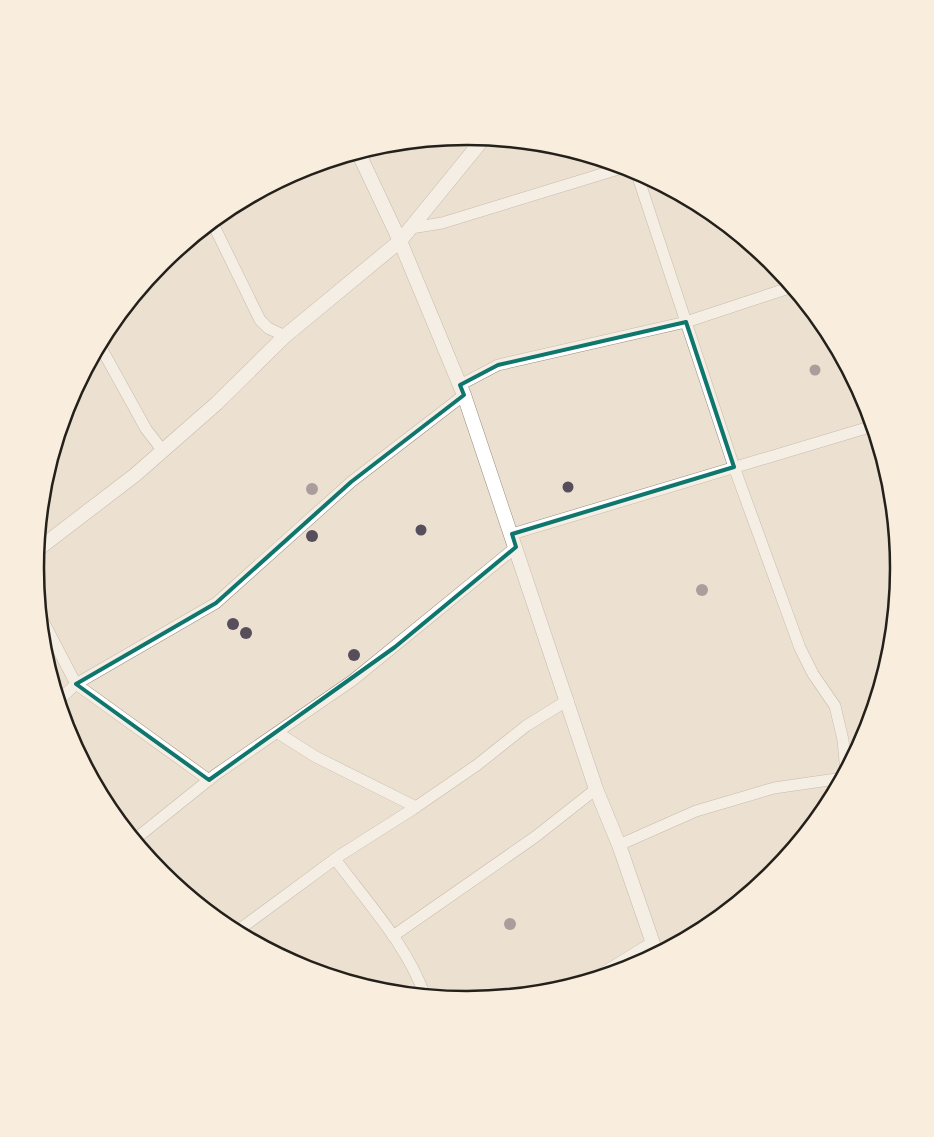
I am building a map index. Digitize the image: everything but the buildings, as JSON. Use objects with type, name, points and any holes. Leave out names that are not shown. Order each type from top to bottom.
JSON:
[{"type":"street","points":[[45,544],[75,523],[163,451],[285,336],[400,241],[478,145]]},
{"type":"street","points":[[361,159],[400,241],[462,390],[514,541],[542,632],[568,700],[596,789],[655,948]]},
{"type":"street","points":[[411,228],[442,224],[612,171]]},
{"type":"street","points":[[640,182],[734,466],[806,662],[835,706],[844,740],[845,759]]},
{"type":"street","points":[[215,229],[260,320],[268,328],[285,336]]},
{"type":"street","points":[[63,696],[76,684],[216,603],[350,482],[462,390],[498,365],[686,322],[785,289]]},
{"type":"street","points":[[103,352],[146,429],[163,451]]},
{"type":"street","points":[[139,836],[209,780],[354,680],[514,541],[734,466],[866,428]]},
{"type":"street","points":[[48,631],[76,684],[209,780]]},
{"type":"street","points":[[242,926],[335,859],[477,765],[526,726],[568,700]]},
{"type":"street","points":[[278,733],[316,757],[416,807]]},
{"type":"street","points":[[618,845],[696,811],[774,788],[834,779]]},
{"type":"street","points":[[393,936],[535,837],[596,789]]},
{"type":"street","points":[[335,859],[393,936],[417,975],[422,989]]},
{"type":"highlighted area","points":[[686,322],[734,467],[512,534],[516,547],[395,647],[209,780],[76,684],[216,603],[351,482],[464,395],[460,385],[498,365]]}]
